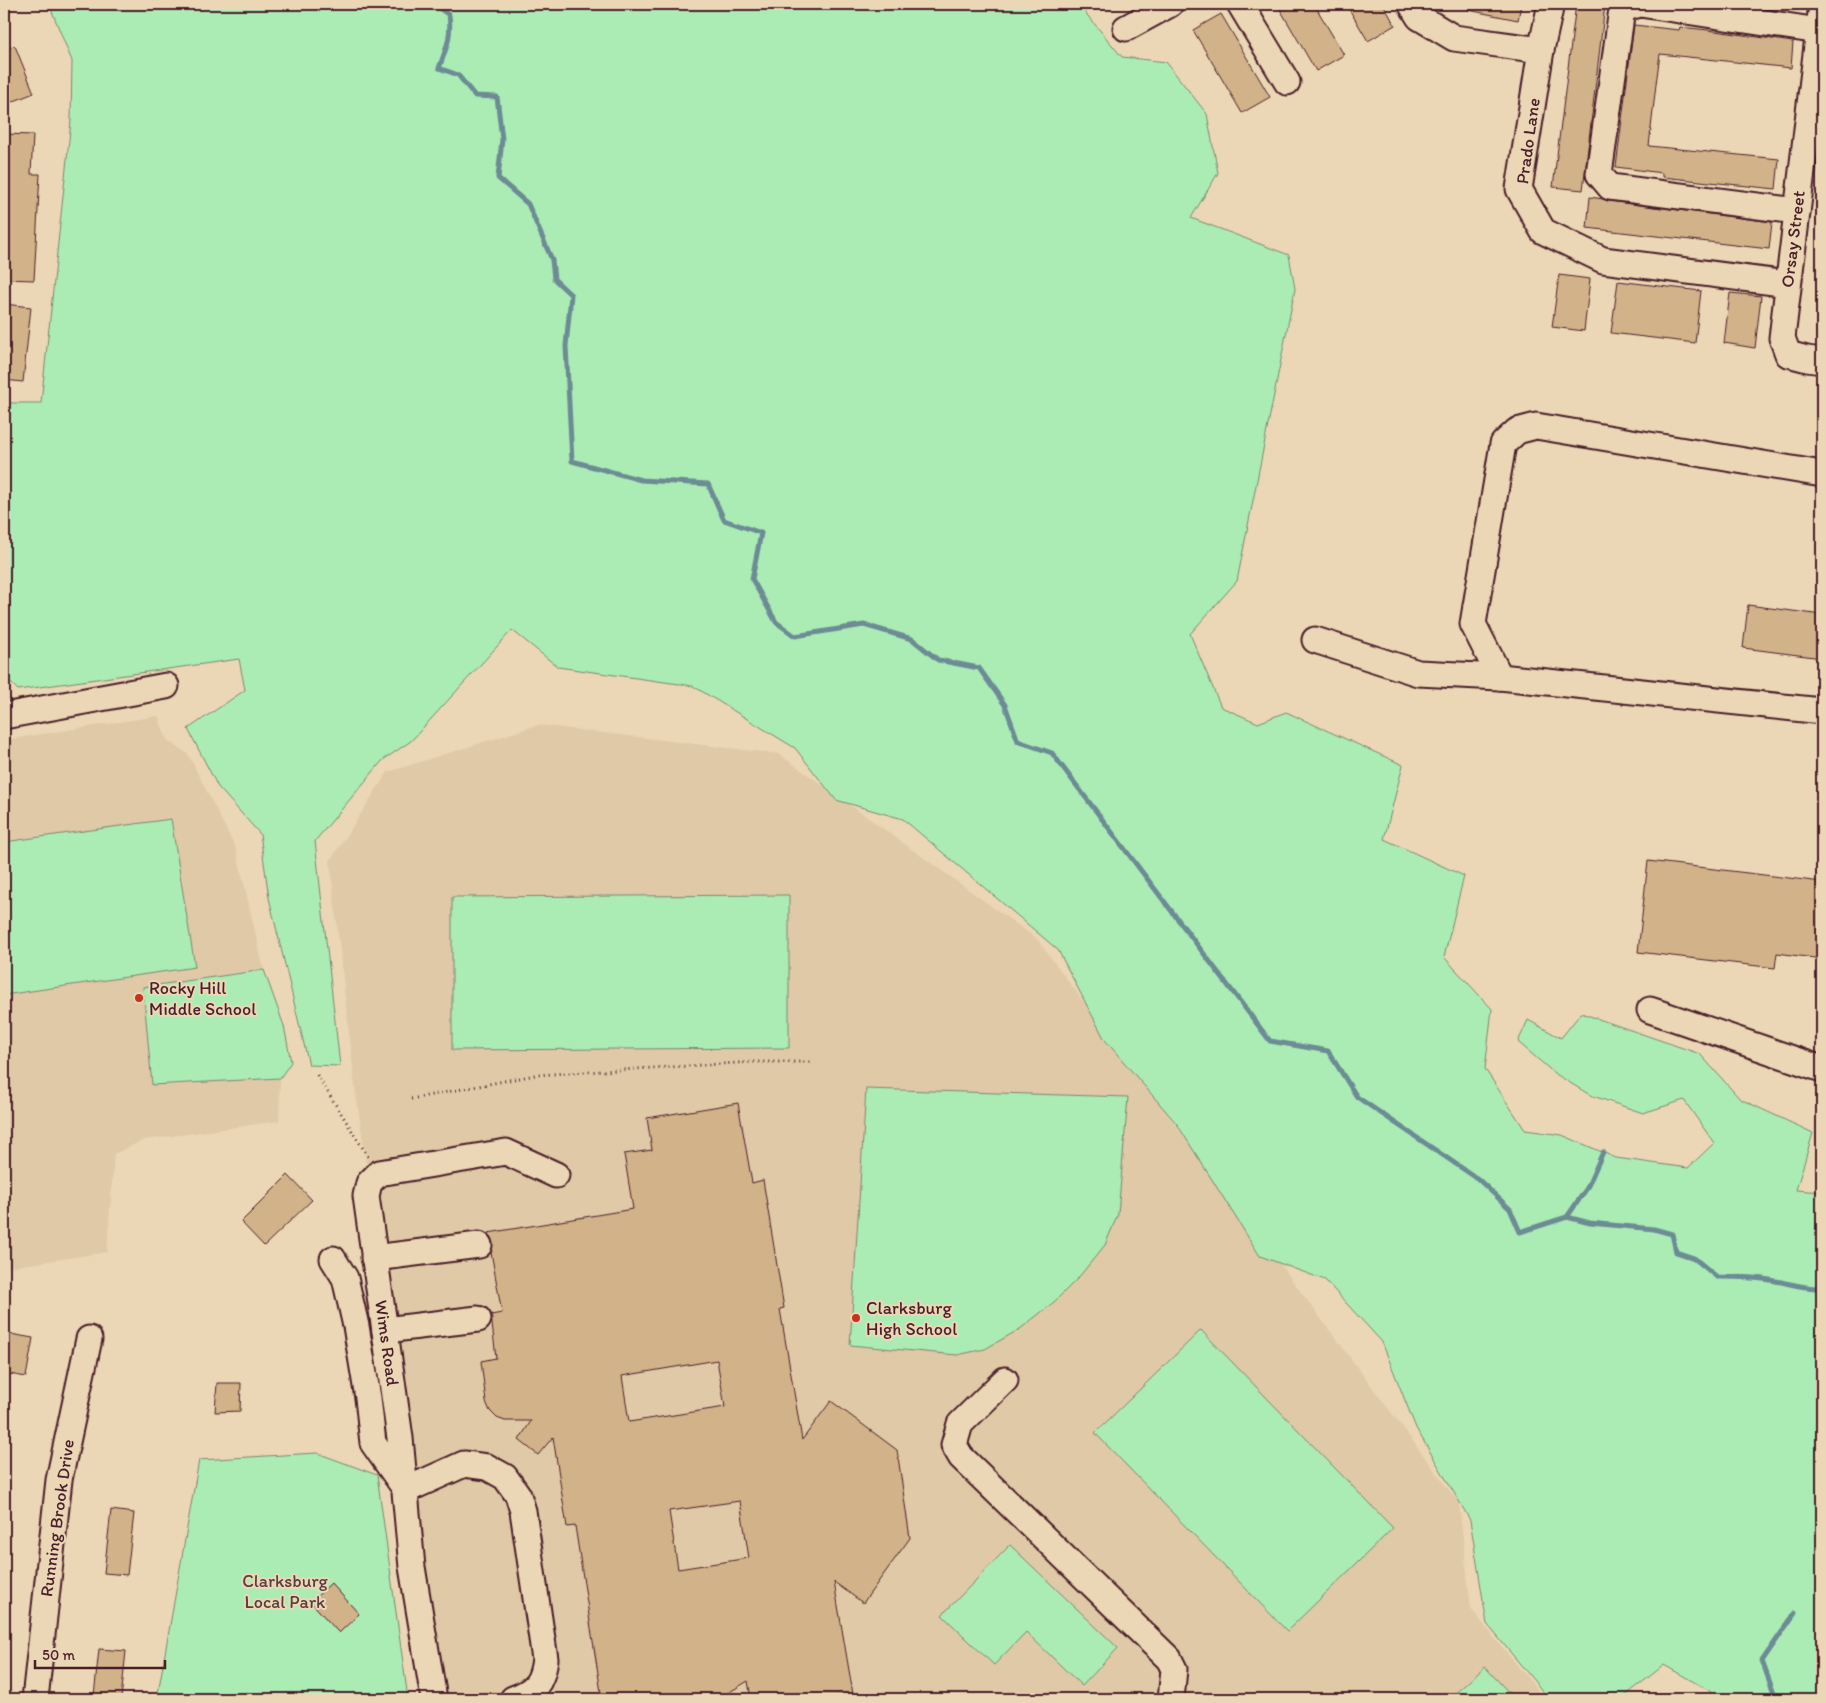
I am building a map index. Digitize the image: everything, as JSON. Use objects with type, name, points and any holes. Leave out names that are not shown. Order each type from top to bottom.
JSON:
[{"type":"street","points":[[1126,28],[1170,4]]},
{"type":"street","points":[[1240,4],[1287,82]]},
{"type":"street","points":[[1411,4],[1419,17],[1454,38],[1541,50]]},
{"type":"street","name":"Prado Lane","points":[[1552,4],[1541,50],[1519,188],[1543,231],[1603,260],[1788,284]]},
{"type":"street","points":[[1797,211],[1610,187],[1599,174],[1622,9],[1640,4],[1819,31]]},
{"type":"street","name":"Orsay Street","points":[[1822,4],[1815,121],[1797,211],[1782,338],[1788,354],[1822,361]]},
{"type":"street","points":[[1500,677],[1473,624],[1503,444],[1518,431],[1536,426],[1822,474]]},
{"type":"street","points":[[1315,640],[1418,673],[1500,677],[1822,711]]},
{"type":"street","points":[[4,716],[166,686]]},
{"type":"street","points":[[1650,1010],[1822,1069]]},
{"type":"street","points":[[379,1173],[506,1152],[556,1175]]},
{"type":"street","name":"Wims Road","points":[[379,1173],[369,1183],[366,1196],[400,1438],[412,1567],[434,1699]]},
{"type":"street","points":[[374,1258],[479,1245]]},
{"type":"street","points":[[333,1259],[345,1278],[356,1326],[368,1398],[373,1443],[406,1490],[464,1464],[487,1467],[505,1478],[518,1495],[523,1511],[545,1659],[543,1675],[536,1685],[525,1695],[513,1699]]},
{"type":"street","points":[[385,1330],[478,1319]]},
{"type":"street","name":"Running Brook Drive","points":[[35,1699],[59,1480],[89,1338]]},
{"type":"street","points":[[1006,1380],[960,1424],[954,1445],[961,1457],[1169,1659],[1174,1669],[1171,1699]]},
{"type":"path","points":[[411,1099],[535,1075],[754,1062],[812,1062]]},
{"type":"path","points":[[317,1075],[379,1173]]},
{"type":"shaded area","name":"Rocky Hill Middle School","points":[[158,716],[167,740],[188,754],[236,849],[264,970],[284,1026],[291,1062],[280,1079],[279,1121],[144,1140],[114,1154],[107,1252],[4,1268],[4,740]]},
{"type":"shaded area","name":"Clarksburg High School","points":[[538,725],[779,754],[1036,938],[1459,1503],[1471,1609],[1545,1699],[443,1699],[355,1086],[330,861],[388,772]]},
{"type":"green space","points":[[49,4],[1078,4],[1122,57],[1166,62],[1207,114],[1218,173],[1191,218],[1289,255],[1295,289],[1237,581],[1190,634],[1221,707],[1258,723],[1286,712],[1403,765],[1384,839],[1464,876],[1444,957],[1492,1009],[1485,1069],[1525,1130],[1562,1135],[1616,1158],[1688,1168],[1714,1143],[1684,1100],[1643,1113],[1590,1095],[1554,1073],[1518,1042],[1528,1020],[1561,1038],[1581,1013],[1700,1054],[1740,1099],[1813,1133],[1796,1190],[1822,1192],[1822,1699],[1713,1699],[1710,1691],[1664,1665],[1623,1699],[1549,1699],[1487,1624],[1470,1520],[1416,1428],[1382,1342],[1325,1280],[1260,1256],[1177,1124],[1105,1040],[1058,950],[903,819],[836,800],[795,748],[693,686],[558,667],[512,630],[411,741],[383,760],[315,841],[340,1066],[309,1065],[269,898],[260,834],[218,787],[188,729],[245,690],[239,659],[18,690],[4,676],[4,403],[41,403],[71,121],[72,61]]},
{"type":"green space","points":[[171,819],[195,967],[4,995],[4,842]]},
{"type":"green space","points":[[789,895],[789,1048],[452,1050],[452,897]]},
{"type":"green space","points":[[264,970],[284,1026],[291,1062],[280,1078],[152,1085],[143,987]]},
{"type":"green space","points":[[866,1089],[1128,1097],[1118,1214],[1105,1245],[1078,1278],[1054,1302],[1020,1329],[985,1349],[957,1355],[850,1345]]},
{"type":"green space","points":[[1201,1330],[1393,1528],[1287,1631],[1095,1433]]},
{"type":"green space","name":"Clarksburg Local Park","points":[[317,1453],[377,1475],[408,1699],[157,1699],[199,1460]]},
{"type":"green space","points":[[1010,1545],[1118,1648],[1082,1686],[1026,1632],[994,1665],[942,1615]]},
{"type":"green space","points":[[1485,1667],[1515,1699],[1449,1699]]},
{"type":"building","points":[[1277,4],[1314,4],[1344,55],[1316,71]]},
{"type":"building","points":[[1346,4],[1383,4],[1395,25],[1368,41]]},
{"type":"building","points":[[1469,4],[1521,4],[1518,20],[1468,10]]},
{"type":"building","points":[[1576,4],[1605,5],[1583,190],[1553,187]]},
{"type":"building","points":[[1221,14],[1270,97],[1242,113],[1193,30]]},
{"type":"building","points":[[1634,25],[1679,30],[1680,27],[1793,42],[1791,68],[1660,54],[1656,84],[1649,146],[1779,159],[1776,189],[1662,177],[1662,173],[1616,167]]},
{"type":"building","points":[[15,46],[34,93],[4,105],[4,48]]},
{"type":"building","points":[[4,134],[33,135],[31,174],[40,174],[34,280],[4,279]]},
{"type":"building","points":[[1590,197],[1608,201],[1772,222],[1769,249],[1587,228]]},
{"type":"building","points":[[1559,275],[1590,279],[1584,331],[1552,327]]},
{"type":"building","points":[[1618,281],[1701,291],[1695,343],[1611,333]]},
{"type":"building","points":[[1730,293],[1761,296],[1755,348],[1724,343]]},
{"type":"building","points":[[4,304],[31,307],[23,382],[4,380]]},
{"type":"building","points":[[1748,605],[1822,615],[1822,658],[1743,648]]},
{"type":"building","points":[[1648,861],[1822,882],[1822,959],[1777,953],[1775,968],[1638,952]]},
{"type":"building","points":[[738,1103],[752,1183],[763,1180],[784,1308],[780,1309],[802,1440],[831,1401],[897,1450],[910,1538],[863,1603],[834,1582],[853,1694],[818,1699],[751,1699],[748,1681],[718,1699],[683,1699],[680,1694],[642,1699],[602,1699],[575,1526],[567,1527],[553,1437],[538,1455],[519,1440],[531,1421],[505,1421],[497,1418],[490,1411],[486,1402],[481,1361],[496,1358],[491,1315],[502,1313],[491,1252],[493,1243],[488,1233],[633,1209],[624,1154],[652,1150],[647,1118]],"holes":[[[717,1360],[725,1407],[629,1422],[622,1376]],[[740,1501],[749,1558],[678,1569],[669,1511]]]},
{"type":"building","points":[[288,1175],[312,1200],[264,1246],[241,1222]]},
{"type":"building","points":[[5,1333],[33,1338],[26,1377],[4,1373]]},
{"type":"building","points":[[217,1383],[241,1383],[240,1411],[215,1412]]},
{"type":"building","points":[[111,1510],[134,1513],[127,1575],[104,1573]]},
{"type":"building","points":[[331,1583],[359,1614],[339,1633],[311,1602]]},
{"type":"building","points":[[99,1649],[126,1651],[121,1699],[94,1696]]},
{"type":"waterway","points":[[433,4],[449,15],[450,23],[448,42],[439,68],[458,75],[475,96],[497,97],[502,139],[498,178],[528,204],[552,260],[554,279],[571,295],[566,346],[572,461],[641,480],[708,484],[724,520],[761,533],[752,579],[776,622],[795,636],[864,625],[912,639],[938,660],[979,668],[1005,705],[1018,741],[1052,753],[1270,1041],[1328,1051],[1357,1097],[1478,1179],[1510,1209],[1520,1232],[1567,1217],[1590,1223],[1654,1229],[1672,1234],[1676,1252],[1694,1258],[1717,1277],[1761,1279],[1822,1288]]},
{"type":"waterway","points":[[1567,1217],[1587,1188],[1603,1152]]},
{"type":"waterway","points":[[1776,1699],[1762,1661],[1795,1613]]},
{"type":"place","name":"Rocky Hill Middle School","points":[[139,998]]},
{"type":"place","name":"Clarksburg High School","points":[[856,1318]]}]
